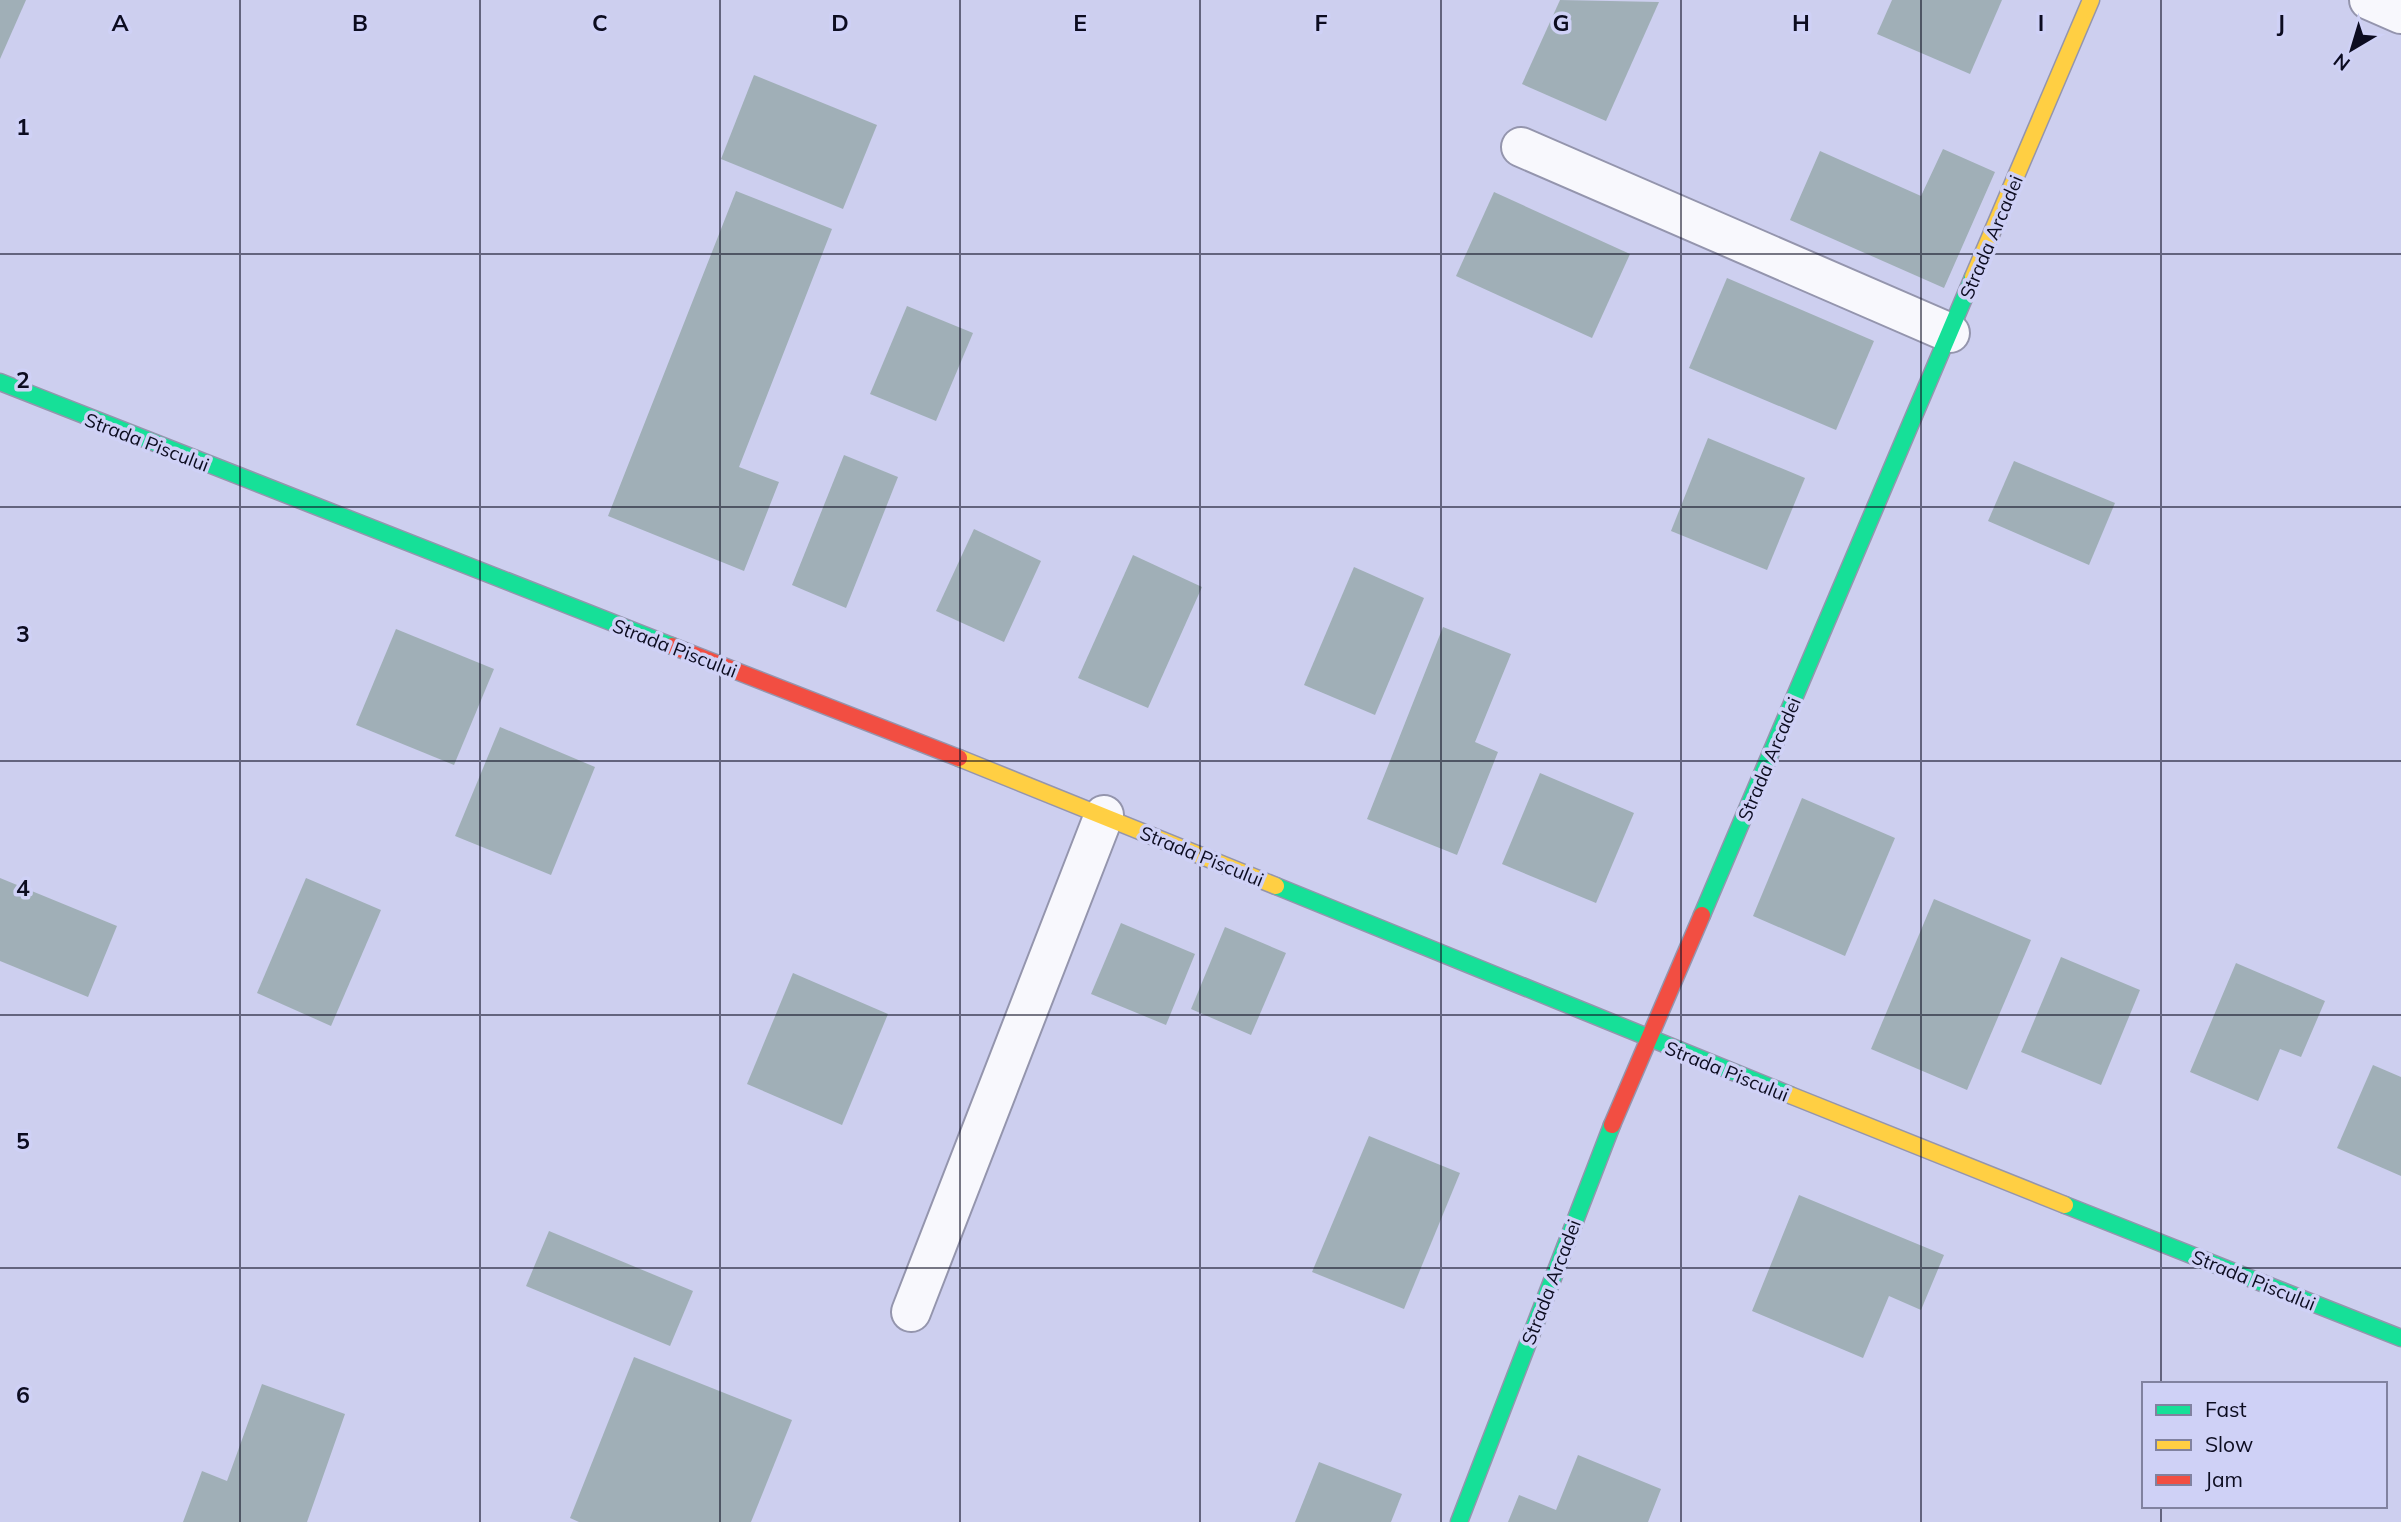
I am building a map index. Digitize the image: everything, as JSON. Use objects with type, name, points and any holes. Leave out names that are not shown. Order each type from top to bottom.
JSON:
[{"type":"street","name":"Strada Arcadei","points":[[1459,1522],[1597,1164],[2091,0]]},
{"type":"street","points":[[2369,0],[2401,14]]},
{"type":"street","points":[[1521,147],[1950,334]]},
{"type":"street","name":"Strada Piscului","points":[[0,383],[1104,816],[1650,1040],[2401,1338]]},
{"type":"street","points":[[911,1312],[1104,816]]},
{"type":"building","points":[[0,0],[26,0],[0,59]]},
{"type":"building","points":[[1560,0],[1659,2],[1606,121],[1522,84]]},
{"type":"building","points":[[1892,0],[2002,0],[1970,74],[1877,34]]},
{"type":"building","points":[[754,75],[877,125],[843,209],[721,159]]},
{"type":"building","points":[[1943,149],[1995,172],[1944,288],[1790,220],[1820,151],[1921,196]]},
{"type":"building","points":[[736,191],[832,229],[739,467],[779,482],[744,571],[608,516]]},
{"type":"building","points":[[1494,192],[1630,254],[1592,338],[1456,276]]},
{"type":"building","points":[[1727,278],[1874,341],[1836,430],[1689,368]]},
{"type":"building","points":[[907,306],[973,333],[936,421],[870,394]]},
{"type":"building","points":[[1708,438],[1805,478],[1767,570],[1671,531]]},
{"type":"building","points":[[844,455],[898,477],[846,608],[792,585]]},
{"type":"building","points":[[2014,461],[2115,503],[2089,565],[1988,521]]},
{"type":"building","points":[[974,529],[1041,561],[1004,642],[936,611]]},
{"type":"building","points":[[1133,555],[1202,587],[1148,708],[1078,678]]},
{"type":"building","points":[[1354,567],[1424,598],[1375,715],[1304,685]]},
{"type":"building","points":[[1443,627],[1511,654],[1475,742],[1498,752],[1457,855],[1367,819]]},
{"type":"building","points":[[396,629],[494,669],[454,765],[356,725]]},
{"type":"building","points":[[500,727],[595,767],[551,875],[455,836]]},
{"type":"building","points":[[1540,773],[1634,813],[1596,903],[1502,864]]},
{"type":"building","points":[[1802,798],[1895,838],[1845,956],[1753,916]]},
{"type":"building","points":[[0,878],[117,926],[88,997],[0,961]]},
{"type":"building","points":[[306,878],[381,910],[331,1026],[257,993]]},
{"type":"building","points":[[1934,899],[2031,940],[1967,1090],[1871,1049]]},
{"type":"building","points":[[1121,923],[1195,954],[1166,1025],[1091,994]]},
{"type":"building","points":[[1225,927],[1286,953],[1251,1035],[1191,1009]]},
{"type":"building","points":[[2061,957],[2140,990],[2101,1085],[2021,1052]]},
{"type":"building","points":[[2236,963],[2325,1001],[2301,1057],[2280,1049],[2258,1101],[2190,1072]]},
{"type":"building","points":[[793,973],[888,1014],[842,1125],[747,1084]]},
{"type":"building","points":[[2373,1065],[2401,1077],[2401,1176],[2337,1148]]},
{"type":"building","points":[[1369,1136],[1460,1173],[1404,1309],[1312,1272]]},
{"type":"building","points":[[1799,1195],[1944,1255],[1921,1310],[1889,1296],[1863,1358],[1752,1311]]},
{"type":"building","points":[[549,1231],[693,1291],[670,1346],[526,1286]]},
{"type":"building","points":[[634,1357],[792,1420],[751,1522],[579,1522],[570,1518]]},
{"type":"building","points":[[262,1384],[345,1414],[307,1522],[183,1522],[202,1471],[227,1481]]},
{"type":"building","points":[[1578,1455],[1661,1489],[1648,1522],[1508,1522],[1519,1495],[1556,1510]]},
{"type":"building","points":[[1319,1462],[1402,1494],[1391,1522],[1295,1522]]},
{"type":"traffic: fast","points":[[1702,915],[1973,277]]},
{"type":"traffic: fast","points":[[0,382],[672,646]]},
{"type":"traffic: fast","points":[[1276,886],[1790,1095]]},
{"type":"traffic: fast","points":[[1459,1522],[1612,1125]]},
{"type":"traffic: fast","points":[[2065,1205],[2401,1338]]},
{"type":"traffic: slow","points":[[1973,277],[2091,0]]},
{"type":"traffic: slow","points":[[959,758],[1276,886]]},
{"type":"traffic: slow","points":[[1790,1095],[2065,1205]]},
{"type":"traffic: jam","points":[[672,646],[959,758]]},
{"type":"traffic: jam","points":[[1612,1125],[1702,915]]}]
